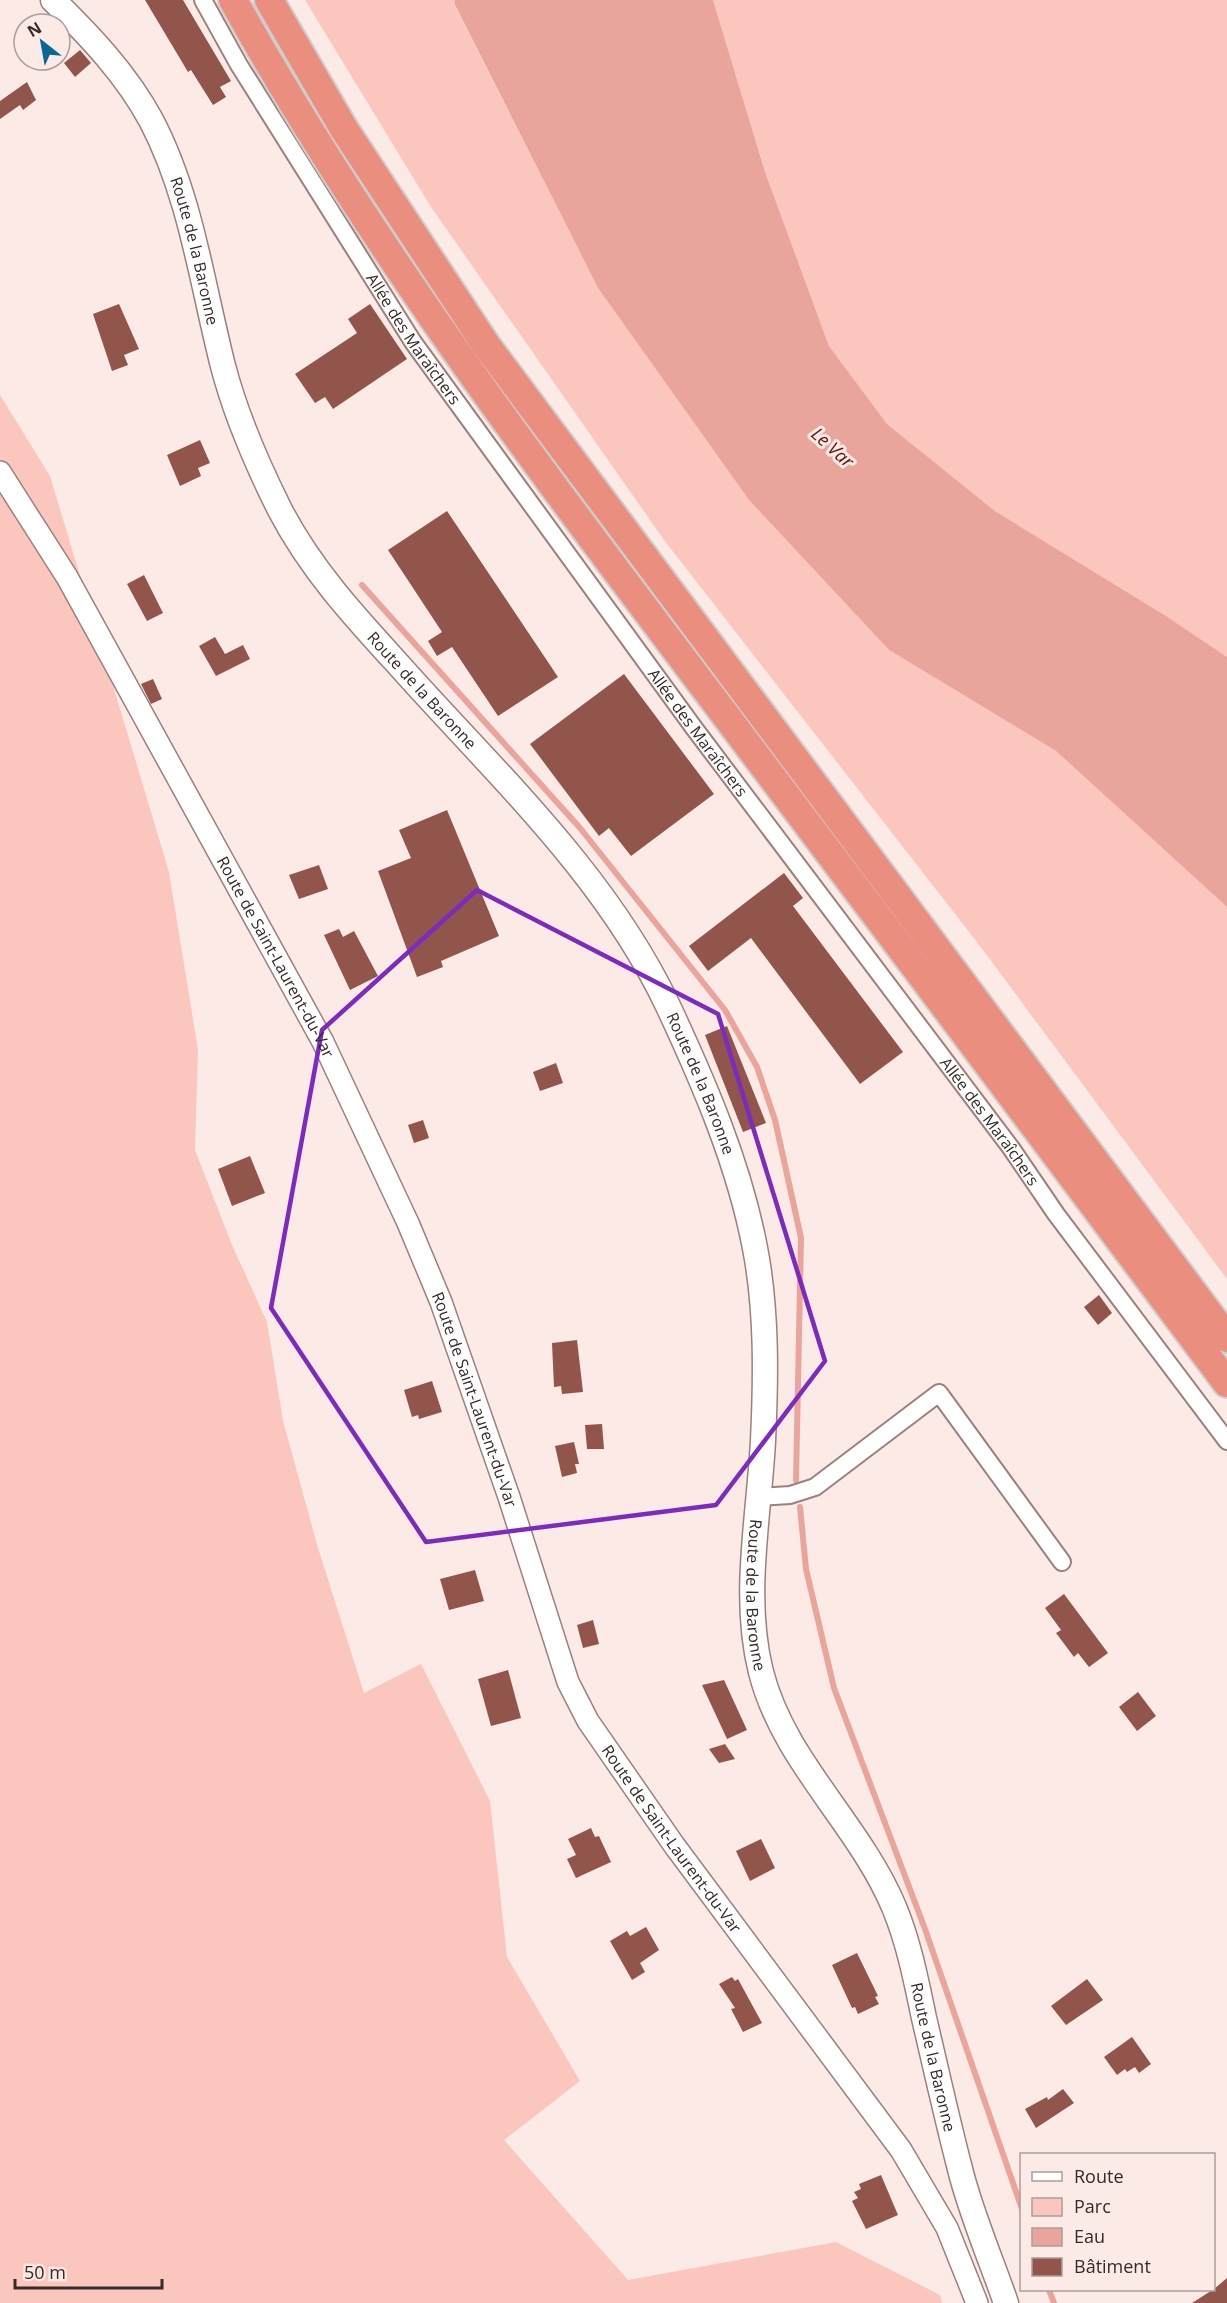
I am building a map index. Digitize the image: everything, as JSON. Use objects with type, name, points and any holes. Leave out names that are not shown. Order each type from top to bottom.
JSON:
[{"type":"highway","points":[[233,0],[320,146],[462,357],[565,500],[1227,1383]]},
{"type":"highway","points":[[269,0],[344,129],[486,345],[1227,1338]]},
{"type":"main road","name":"Route de la Baronne","points":[[53,0],[116,66],[138,98],[162,142],[188,216],[238,416],[256,459],[297,540],[342,603],[536,815],[614,911],[666,1001],[730,1154],[756,1250],[764,1338],[763,1437],[753,1595],[754,1627],[761,1671],[776,1716],[879,1875],[904,1933],[962,2179],[1006,2303]]},
{"type":"street","name":"Allée des Maraîchers","points":[[203,0],[239,65],[419,351],[694,728],[1011,1148],[1056,1214],[1227,1441]]},
{"type":"street","name":"Route de Saint-Laurent-du-Var","points":[[0,472],[67,577],[323,1042],[408,1223],[441,1302],[509,1497],[568,1682],[588,1721],[668,1836],[900,2150],[947,2229],[977,2303]]},
{"type":"street","points":[[758,1497],[790,1495],[815,1487],[939,1393],[1062,1562]]},
{"type":"highlighted area","points":[[477,890],[718,1014],[825,1361],[716,1505],[426,1542],[271,1308],[322,1030]]},
{"type":"green space","points":[[305,0],[455,0],[455,6],[598,288],[749,500],[889,650],[1056,751],[1227,907],[1227,1279],[980,946],[664,540],[431,207]]},
{"type":"green space","points":[[713,0],[1227,0],[1227,657],[1166,616],[995,511],[887,424],[829,346],[765,172]]},
{"type":"green space","points":[[0,395],[50,476],[169,872],[198,1050],[195,1150],[232,1245],[267,1322],[283,1421],[318,1548],[364,1693],[421,1664],[490,1801],[507,1957],[580,2081],[504,2140],[628,2280],[836,2242],[940,2295],[942,2303],[0,2303]]},
{"type":"water","name":"Le Var","points":[[455,0],[713,0],[765,172],[829,346],[887,424],[995,511],[1166,616],[1227,657],[1227,907],[1056,751],[889,650],[749,500],[598,288],[455,5]]},
{"type":"building","points":[[145,0],[183,0],[231,81],[220,87],[226,97],[213,105],[191,70],[188,72]]},
{"type":"building","points":[[80,50],[91,63],[75,77],[71,72],[72,56]]},
{"type":"building","points":[[27,82],[36,100],[23,110],[20,105],[0,119],[0,101]]},
{"type":"building","points":[[119,304],[139,349],[124,355],[128,365],[112,371],[93,314]]},
{"type":"building","points":[[370,304],[407,359],[333,409],[325,397],[315,403],[295,374],[357,333],[348,319]]},
{"type":"building","points":[[200,440],[210,463],[198,468],[201,476],[180,486],[167,455]]},
{"type":"building","points":[[447,511],[558,677],[498,716],[452,647],[437,656],[428,641],[442,632],[388,550]]},
{"type":"building","points":[[144,575],[163,613],[147,621],[127,584]]},
{"type":"building","points":[[215,637],[225,654],[243,645],[250,659],[216,676],[199,646]]},
{"type":"building","points":[[624,674],[714,794],[631,856],[609,828],[599,836],[530,744]]},
{"type":"building","points":[[153,679],[162,699],[151,704],[141,684]]},
{"type":"building","points":[[447,810],[499,936],[441,961],[443,967],[417,977],[378,871],[411,858],[399,830]]},
{"type":"building","points":[[319,865],[328,889],[299,899],[289,875]]},
{"type":"building","points":[[784,873],[803,898],[793,906],[903,1052],[860,1084],[751,938],[708,971],[689,946]]},
{"type":"building","points":[[339,929],[343,937],[354,931],[378,976],[350,990],[324,935]]},
{"type":"building","points":[[727,1026],[766,1123],[743,1132],[705,1035]]},
{"type":"building","points":[[556,1063],[563,1083],[540,1091],[533,1072]]},
{"type":"building","points":[[423,1120],[429,1138],[414,1143],[408,1125]]},
{"type":"building","points":[[250,1156],[265,1193],[232,1206],[218,1169]]},
{"type":"building","points":[[1099,1295],[1112,1313],[1098,1325],[1084,1307]]},
{"type":"building","points":[[577,1340],[583,1392],[562,1394],[561,1386],[554,1387],[552,1343]]},
{"type":"building","points":[[432,1381],[442,1412],[419,1419],[418,1415],[412,1417],[404,1390]]},
{"type":"building","points":[[602,1424],[604,1449],[587,1449],[585,1425]]},
{"type":"building","points":[[574,1442],[579,1464],[575,1464],[577,1473],[562,1477],[555,1446]]},
{"type":"building","points":[[475,1570],[484,1601],[449,1610],[440,1579]]},
{"type":"building","points":[[1064,1594],[1108,1653],[1089,1667],[1078,1653],[1074,1657],[1056,1633],[1061,1630],[1045,1608]]},
{"type":"building","points":[[593,1620],[599,1644],[583,1648],[577,1625]]},
{"type":"building","points":[[508,1670],[521,1718],[491,1726],[478,1679]]},
{"type":"building","points":[[724,1680],[747,1730],[727,1739],[702,1685]]},
{"type":"building","points":[[1138,1692],[1156,1716],[1137,1731],[1119,1707]]},
{"type":"building","points":[[725,1744],[735,1759],[719,1763],[709,1749]]},
{"type":"building","points":[[591,1828],[595,1837],[599,1836],[611,1862],[576,1878],[567,1859],[576,1855],[568,1839]]},
{"type":"building","points":[[761,1839],[775,1868],[750,1881],[736,1851]]},
{"type":"building","points":[[646,1927],[659,1950],[640,1963],[645,1972],[632,1980],[610,1941],[627,1931],[630,1936]]},
{"type":"building","points":[[857,1953],[878,1996],[875,1997],[879,2004],[858,2014],[855,2007],[852,2008],[832,1965]]},
{"type":"building","points":[[732,1977],[735,1981],[738,1979],[762,2023],[743,2032],[731,2009],[735,2008],[719,1984]]},
{"type":"building","points":[[1087,1979],[1103,2000],[1066,2025],[1051,2006]]},
{"type":"building","points":[[1132,2037],[1151,2064],[1139,2073],[1135,2067],[1127,2072],[1125,2069],[1117,2075],[1104,2057]]},
{"type":"building","points":[[1063,2089],[1074,2103],[1036,2128],[1025,2109],[1047,2097],[1048,2100]]},
{"type":"building","points":[[881,2175],[898,2215],[866,2229],[852,2201],[858,2198],[854,2192],[861,2189],[859,2184]]},
{"type":"building","points":[[1227,2278],[1227,2303],[1192,2303],[1211,2291],[1215,2291],[1215,2288]]},
{"type":"waterway","points":[[362,585],[580,828],[725,1010],[757,1067],[775,1120],[801,1238],[796,1480]]},
{"type":"waterway","points":[[800,1507],[806,1569],[834,1688],[925,1929],[1020,2203]]},
{"type":"waterway","points":[[1049,2291],[1054,2303]]}]
